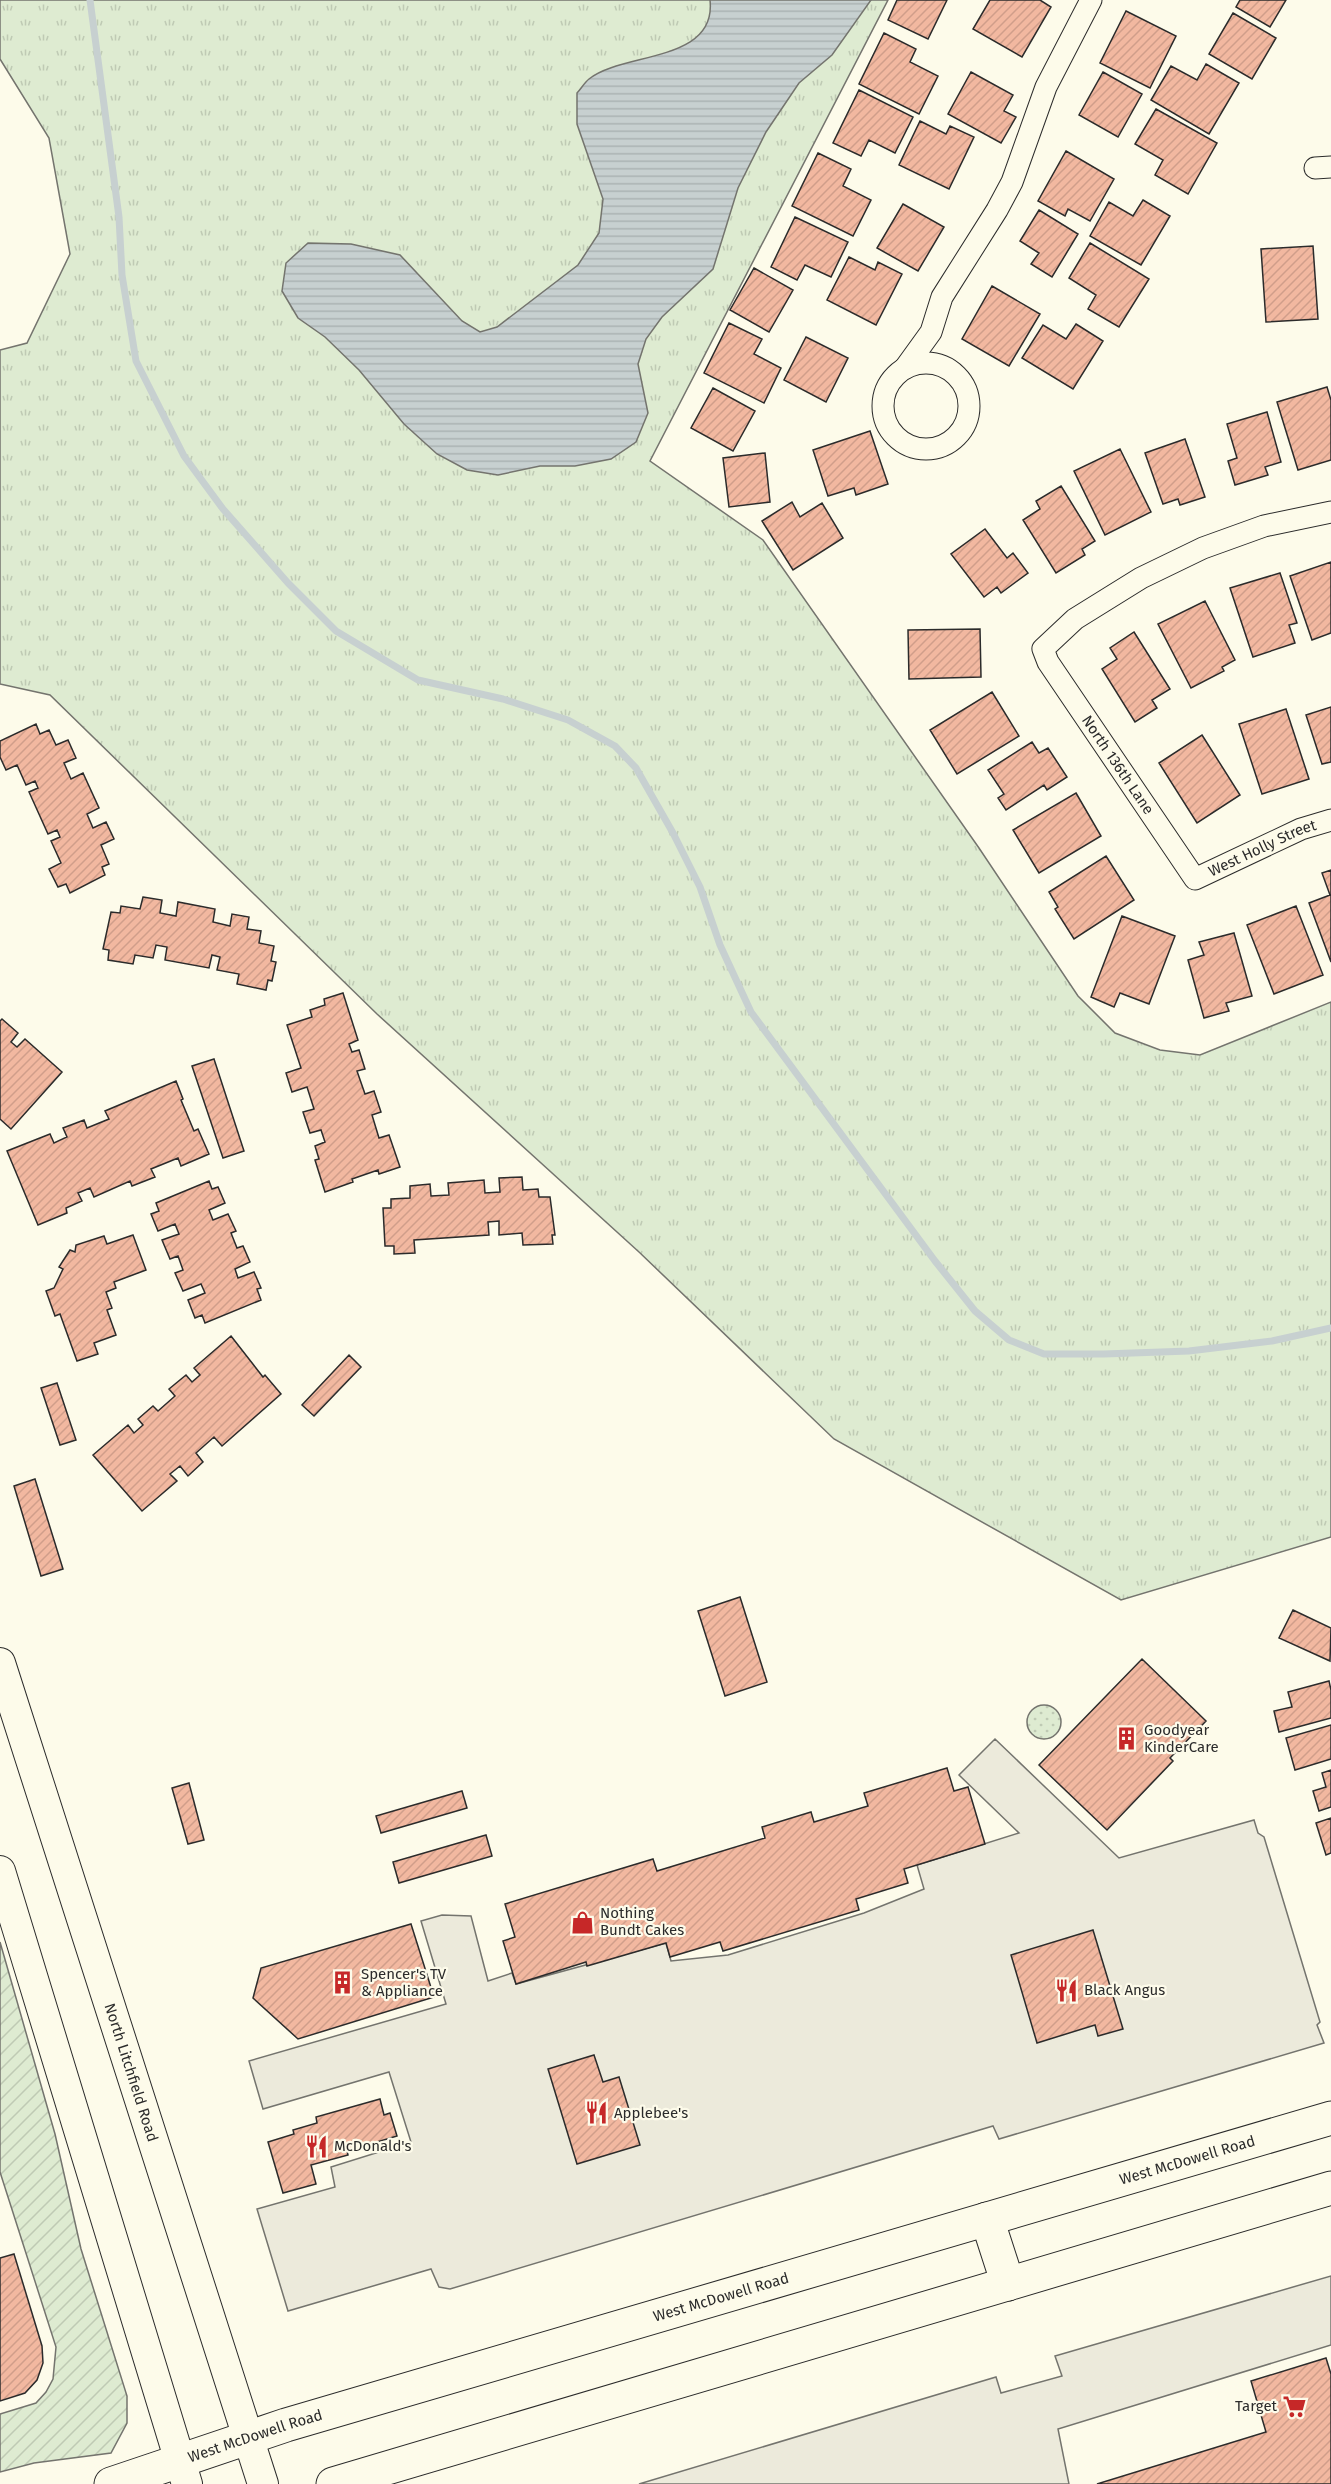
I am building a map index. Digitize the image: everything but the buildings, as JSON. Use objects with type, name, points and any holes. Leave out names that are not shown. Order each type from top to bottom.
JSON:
[{"type":"main road","name":"North Litchfield Road","points":[[0,1663],[263,2484]]},
{"type":"main road","points":[[0,1871],[183,2472]]},
{"type":"main road","name":"West McDowell Road","points":[[111,2484],[183,2472],[248,2437],[1331,2118]]},
{"type":"main road","points":[[333,2484],[1331,2188]]},
{"type":"main road","points":[[987,2219],[1008,2284]]},
{"type":"street","points":[[905,368],[931,332],[942,297],[1012,182],[1046,87],[1091,0]]},
{"type":"street","points":[[931,332],[950,369],[965,386],[969,400],[969,415],[963,429],[953,440],[939,447],[924,449],[909,446],[896,438],[888,428],[883,415],[882,402],[885,389],[892,378],[915,364],[928,362],[950,369]]},
{"type":"street","name":"North 136th Lane","points":[[1195,879],[1048,662],[1043,650],[1075,619],[1141,578],[1203,548],[1264,526],[1331,512]]},
{"type":"street","name":"West Holly Street","points":[[1195,879],[1301,829],[1331,820]]},
{"type":"green space","points":[[0,0],[888,0],[650,461],[763,540],[979,848],[1078,996],[1115,1033],[1160,1050],[1200,1055],[1331,1002],[1331,1537],[1121,1600],[834,1439],[639,1252],[377,1014],[50,695],[0,684],[0,350],[27,343],[70,254],[49,138],[0,59]]},
{"type":"green space","points":[[1044,1705],[1056,1710],[1061,1722],[1056,1734],[1044,1739],[1032,1734],[1027,1722],[1032,1710]]},
{"type":"green space","points":[[0,1942],[55,2134],[81,2249],[127,2396],[127,2423],[111,2453],[34,2463],[0,2472],[0,2414],[36,2403],[46,2392],[53,2379],[56,2347],[0,2172]]},
{"type":"shaded area","points":[[710,0],[871,0],[832,55],[799,83],[766,132],[738,188],[713,269],[662,317],[646,339],[638,364],[648,413],[636,442],[611,459],[575,466],[540,466],[498,475],[467,470],[437,454],[404,424],[359,370],[325,337],[298,318],[282,291],[286,263],[308,243],[351,244],[400,255],[462,321],[480,332],[497,327],[578,265],[599,233],[603,199],[577,124],[577,93],[589,79],[604,70],[665,53],[683,46],[699,35],[708,20]]},
{"type":"shaded area","points":[[995,1739],[1119,1858],[1254,1820],[1258,1833],[1264,1837],[1320,2022],[1317,2025],[1324,2043],[999,2139],[993,2126],[450,2289],[439,2287],[431,2269],[288,2311],[257,2209],[335,2187],[331,2167],[411,2142],[389,2072],[263,2109],[249,2061],[446,2004],[421,1921],[442,1915],[471,1916],[488,1981],[512,1973],[516,1984],[666,1943],[671,1961],[728,1955],[864,1913],[924,1889],[917,1865],[1019,1833],[959,1775]]},
{"type":"shaded area","points":[[1331,2276],[1331,2345],[1058,2429],[1069,2484],[639,2484],[996,2377],[1001,2393],[1062,2376],[1055,2356]]},
{"type":"waterway","points":[[90,0],[119,217],[122,275],[136,361],[184,456],[223,509],[288,583],[336,631],[418,680],[503,699],[568,720],[615,746],[636,768],[700,887],[720,945],[751,1012],[935,1261],[975,1311],[1009,1340],[1044,1354],[1189,1351],[1272,1341],[1331,1328]]},
{"type":"place","name":"Goodyear KinderCare","points":[[1126,1739]]},
{"type":"place","name":"Nothing Bundt Cakes","points":[[582,1922]]},
{"type":"place","name":"Spencer's TV & Appliance","points":[[343,1983]]},
{"type":"place","name":"Black Angus","points":[[1066,1990]]},
{"type":"place","name":"Applebee's","points":[[596,2113]]},
{"type":"place","name":"McDonald's","points":[[316,2146]]},
{"type":"place","name":"Target","points":[[1295,2406]]}]
